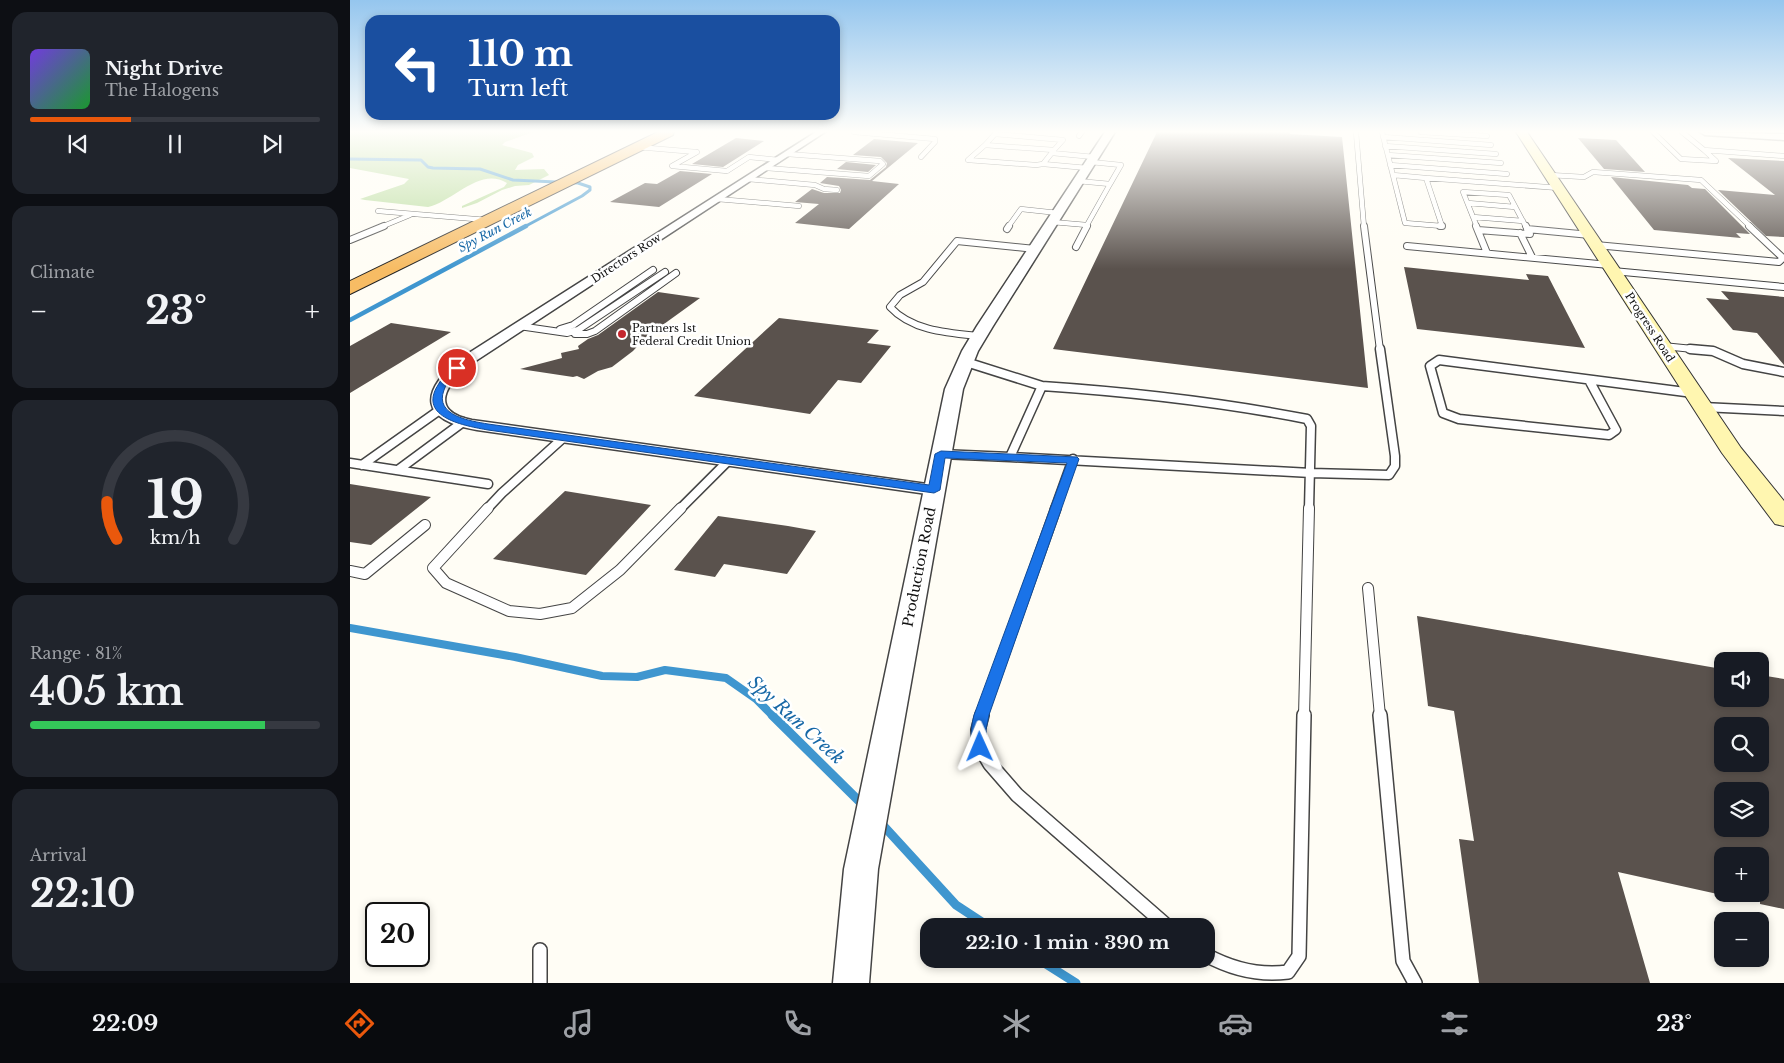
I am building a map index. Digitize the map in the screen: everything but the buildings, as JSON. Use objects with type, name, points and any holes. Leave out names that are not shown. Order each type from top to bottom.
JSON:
[{"type":"highway","points":[[350,288],[573,178]]},
{"type":"main road","name":"Progress Road","points":[[1552,178],[1733,453],[1784,518]]},
{"type":"street","name":"Production Road","points":[[851,983],[861,869],[954,389],[979,336],[1080,178]]},
{"type":"street","name":"Directors Row","points":[[441,409],[438,405],[438,391],[448,376],[466,361],[748,179]]},
{"type":"street","points":[[441,409],[446,415],[463,422],[727,462],[934,490]]},
{"type":"lane","points":[[1102,178],[1110,184]]},
{"type":"lane","points":[[1076,247],[1114,178]]},
{"type":"lane","points":[[941,454],[1073,459],[1311,473],[1388,475],[1395,466],[1360,178]]},
{"type":"lane","points":[[1394,178],[1405,223],[1442,226],[1426,178],[1513,184],[1555,182],[1579,178]]},
{"type":"lane","points":[[1509,178],[1513,184]]},
{"type":"lane","points":[[1527,229],[1593,240],[1779,262],[1783,258],[1702,180],[1673,178]]},
{"type":"lane","points":[[748,179],[815,185],[824,189],[837,190]]},
{"type":"lane","points":[[1478,230],[1530,234],[1509,195],[1463,192],[1487,253]]},
{"type":"lane","points":[[717,199],[799,206]]},
{"type":"lane","points":[[1468,203],[1516,207]]},
{"type":"lane","points":[[1007,229],[1021,209],[1087,225]]},
{"type":"lane","points":[[378,211],[487,220]]},
{"type":"lane","points":[[350,240],[412,214]]},
{"type":"lane","points":[[1473,216],[1522,221]]},
{"type":"lane","points":[[1520,233],[1532,257]]},
{"type":"lane","points":[[979,336],[946,331],[909,322],[896,315],[890,307],[900,294],[923,282],[957,241],[1035,248]]},
{"type":"lane","points":[[1407,246],[1532,257],[1611,268],[1784,287]]},
{"type":"lane","points":[[555,331],[579,327],[665,272]]},
{"type":"lane","points":[[520,326],[587,334],[595,331],[665,272]]},
{"type":"lane","points":[[570,333],[585,328],[665,272]]},
{"type":"lane","points":[[1662,346],[1713,351],[1743,364],[1784,372]]},
{"type":"lane","points":[[1589,380],[1616,430],[1609,435],[1459,419],[1443,413],[1430,366],[1439,360],[1589,380],[1698,400],[1784,411]]},
{"type":"lane","points":[[966,362],[1042,386],[1114,391],[1252,408],[1307,419],[1311,426],[1299,956],[1288,972],[1272,975],[1246,971],[1215,960]]},
{"type":"lane","points":[[1010,457],[1042,386]]},
{"type":"lane","points":[[362,464],[441,409]]},
{"type":"lane","points":[[398,470],[463,422]]},
{"type":"lane","points":[[563,438],[502,493],[433,568],[446,583],[509,611],[540,614],[572,608],[620,570],[727,462]]},
{"type":"lane","points":[[1073,459],[982,715],[978,730],[980,747],[990,764],[1017,794],[1158,918]]},
{"type":"lane","points":[[350,463],[488,484]]},
{"type":"lane","points":[[350,571],[365,574],[425,525]]},
{"type":"lane","points":[[1368,588],[1403,961],[1414,983]]},
{"type":"lane","points":[[540,950],[540,983]]},
{"type":"green space","points":[[403,178],[543,178],[529,185],[515,186],[502,190],[477,203],[462,208],[462,206],[504,187],[507,183],[497,179],[477,182],[438,204],[428,207],[360,199],[404,184],[409,179]]},
{"type":"waterway","name":"Spy Run Creek","points":[[507,178],[513,180],[578,183],[590,187],[590,190],[582,196],[524,227]]},
{"type":"waterway","name":"Spy Run Creek","points":[[350,320],[526,226]]},
{"type":"waterway","name":"Spy Run Creek","points":[[350,628],[515,657],[602,676],[637,677],[665,670],[726,678],[756,699],[772,715]]},
{"type":"waterway","name":"Spy Run Creek","points":[[772,715],[864,806]]},
{"type":"waterway","name":"Spy Run Creek","points":[[880,822],[956,905],[976,918]]},
{"type":"waterway","name":"Spy Run Creek","points":[[1052,968],[1076,983]]},
{"type":"place","name":"Partners 1st Federal Credit Union","points":[[622,334]]},
{"type":"route","points":[[457,368],[448,376],[438,391],[438,405],[446,415],[463,422],[488,427],[934,490],[941,454],[1073,459],[982,715],[978,730],[980,747]]}]
